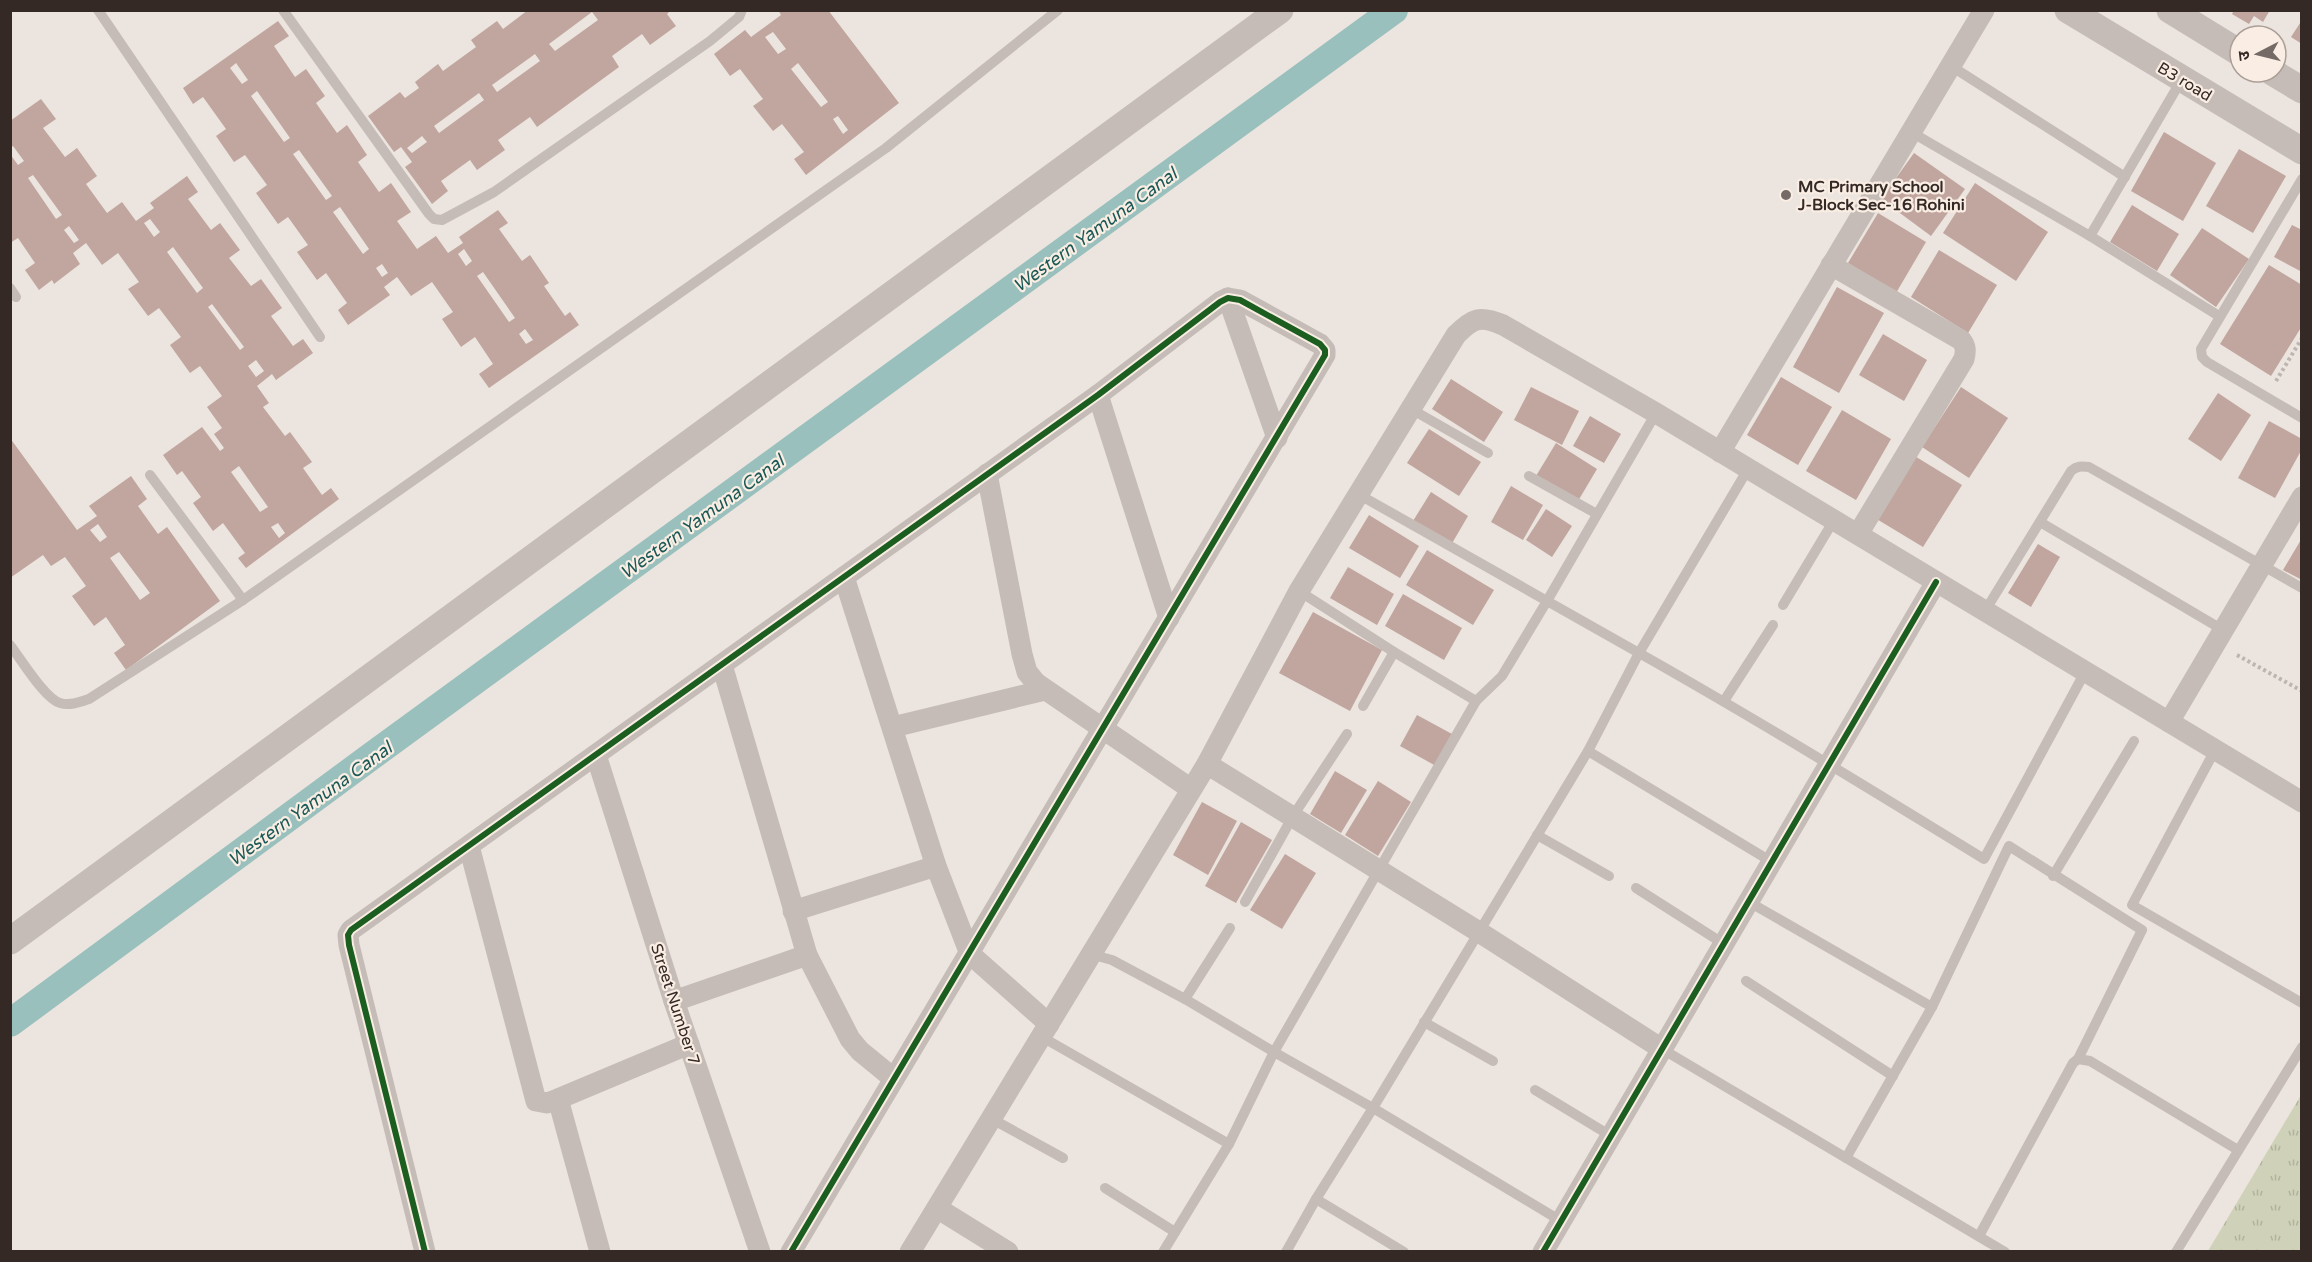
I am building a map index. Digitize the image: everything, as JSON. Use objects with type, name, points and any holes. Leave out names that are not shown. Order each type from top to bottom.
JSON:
[{"type":"street","points":[[10,941],[1280,10]]},
{"type":"street","points":[[1720,452],[1984,10]]},
{"type":"street","name":"B3 road","points":[[2068,10],[2301,151]]},
{"type":"street","points":[[2170,10],[2228,45]]},
{"type":"street","points":[[2288,82],[2301,90]]},
{"type":"street","points":[[1832,265],[1961,340],[1965,344],[1966,351],[1964,358],[1858,534]]},
{"type":"street","points":[[1228,298],[1277,438]]},
{"type":"street","points":[[425,1251],[348,935],[356,925],[1098,395],[1228,298],[1240,300],[1320,344],[1326,350],[1325,356],[791,1251]]},
{"type":"street","points":[[910,1251],[1207,764],[1299,591],[1358,494],[1456,335],[1478,318],[1489,319],[1503,326],[1656,413],[2301,802]]},
{"type":"street","points":[[1098,395],[1169,618]]},
{"type":"street","points":[[987,474],[1022,654],[1028,672],[1045,690],[1191,789]]},
{"type":"street","points":[[2169,722],[2301,497]]},
{"type":"street","points":[[844,577],[936,866],[970,954],[1045,1030]]},
{"type":"street","points":[[1543,1251],[1936,582]]},
{"type":"street","points":[[722,665],[807,955],[850,1039],[860,1051],[893,1078]]},
{"type":"street","points":[[893,727],[1045,690]]},
{"type":"street","name":"Street Number 7","points":[[596,755],[674,1001],[760,1251]]},
{"type":"street","points":[[1207,764],[1293,816],[1378,872],[1479,932],[1662,1049]]},
{"type":"street","points":[[469,846],[536,1101],[541,1103],[558,1099],[689,1044]]},
{"type":"street","points":[[793,911],[936,866]]},
{"type":"street","points":[[674,1001],[807,955]]},
{"type":"street","points":[[558,1099],[600,1251]]},
{"type":"street","points":[[937,1208],[1008,1251]]},
{"type":"lane","points":[[99,10],[320,337]]},
{"type":"lane","points":[[283,10],[429,214],[438,220],[494,192],[710,41],[739,17],[742,10]]},
{"type":"lane","points":[[10,645],[45,691],[58,703],[72,704],[89,699],[243,600],[886,148],[1058,10]]},
{"type":"lane","points":[[1951,66],[2125,177]]},
{"type":"lane","points":[[2090,236],[2182,79]]},
{"type":"lane","points":[[1911,132],[2090,236],[2219,316]]},
{"type":"lane","points":[[2301,178],[2204,342],[2202,357],[2301,418]]},
{"type":"lane","points":[[1411,409],[1488,453]]},
{"type":"lane","points":[[1163,1251],[1229,1144],[1274,1052],[1476,701],[1502,676],[1656,413]]},
{"type":"lane","points":[[1985,611],[2071,471],[2083,466],[2098,472],[2301,588]]},
{"type":"lane","points":[[1286,1251],[1588,751],[1639,653],[1748,469]]},
{"type":"lane","points":[[150,475],[243,600]]},
{"type":"lane","points":[[1528,476],[1597,514]]},
{"type":"lane","points":[[1358,494],[1724,701],[1984,859],[2085,672]]},
{"type":"lane","points":[[1783,605],[1834,520]]},
{"type":"lane","points":[[2040,522],[2219,637]]},
{"type":"lane","points":[[1299,591],[1476,701]]},
{"type":"lane","points":[[1724,701],[1773,625]]},
{"type":"lane","points":[[1363,706],[1394,652]]},
{"type":"lane","points":[[1245,902],[1293,816],[1347,734]]},
{"type":"lane","points":[[2053,876],[2134,741]]},
{"type":"lane","points":[[2125,919],[2215,750]]},
{"type":"lane","points":[[1588,751],[1772,862]]},
{"type":"lane","points":[[1537,835],[1609,876]]},
{"type":"lane","points":[[1979,1236],[2073,1064],[2078,1059],[2142,930],[1995,838]]},
{"type":"lane","points":[[1846,1158],[1932,1007],[2009,846]]},
{"type":"lane","points":[[1636,888],[1724,944]]},
{"type":"lane","points":[[1749,902],[1932,1007]]},
{"type":"lane","points":[[2132,905],[2301,1003]]},
{"type":"lane","points":[[1185,999],[1230,928]]},
{"type":"lane","points":[[1090,954],[1112,960],[1185,999],[1561,1221]]},
{"type":"lane","points":[[1746,981],[1893,1076]]},
{"type":"lane","points":[[1425,1022],[1493,1061]]},
{"type":"lane","points":[[1045,1030],[1229,1144]]},
{"type":"lane","points":[[2176,1251],[2301,1047]]},
{"type":"lane","points":[[1662,1049],[2005,1251]]},
{"type":"lane","points":[[2078,1059],[2090,1060],[2238,1150]]},
{"type":"lane","points":[[1535,1090],[1611,1136]]},
{"type":"lane","points":[[992,1119],[1063,1158]]},
{"type":"lane","points":[[1106,1188],[1175,1232]]},
{"type":"lane","points":[[1316,1199],[1404,1251]]},
{"type":"path","points":[[2266,397],[2301,338]]},
{"type":"path","points":[[2219,637],[2301,692]]},
{"type":"green space","points":[[2301,1095],[2301,1251],[2208,1251]]},
{"type":"building","points":[[528,10],[671,10],[667,14],[676,26],[650,45],[642,34],[612,56],[619,67],[537,127],[530,117],[498,140],[505,150],[477,170],[470,160],[441,181],[448,191],[432,204],[405,167],[412,162],[401,147],[394,152],[368,116],[400,92],[405,98],[419,88],[415,82],[438,64],[443,71],[476,47],[471,40],[497,21],[503,29]],"holes":[[[592,12],[598,20],[555,51],[549,44]],[[535,54],[540,61],[497,92],[492,85]],[[479,93],[484,100],[439,133],[434,126]],[[422,136],[427,142],[412,153],[407,148]]]},
{"type":"building","points":[[778,10],[828,10],[899,103],[806,175],[794,159],[804,152],[782,124],[773,131],[753,106],[763,99],[740,69],[730,76],[714,54],[745,30],[751,37],[781,15]],"holes":[[[773,32],[786,49],[778,54],[765,37]],[[798,63],[828,102],[821,107],[791,69]],[[838,116],[848,130],[843,134],[833,119]]]},
{"type":"building","points":[[2234,10],[2270,10],[2263,22],[2254,16],[2249,24],[2232,14]]},
{"type":"building","points":[[2302,20],[2302,44],[2291,37]]},
{"type":"building","points":[[278,21],[289,36],[274,46],[295,77],[306,69],[325,96],[316,103],[337,133],[347,125],[367,155],[358,162],[379,192],[391,183],[411,212],[397,221],[417,249],[436,236],[448,253],[463,243],[459,237],[498,210],[508,223],[499,229],[522,261],[530,255],[549,283],[544,286],[565,316],[570,312],[579,325],[489,388],[479,374],[493,364],[475,337],[461,347],[442,319],[453,312],[432,282],[411,296],[397,277],[384,287],[390,295],[348,325],[338,310],[347,303],[326,273],[317,280],[297,252],[308,245],[288,217],[278,224],[256,193],[267,185],[245,155],[234,162],[216,136],[226,129],[203,97],[193,104],[183,88]],"holes":[[[236,63],[248,80],[242,84],[230,68]],[[257,91],[290,138],[284,142],[251,96]],[[299,150],[332,196],[326,200],[293,154]],[[340,207],[369,249],[363,254],[333,212]],[[464,249],[472,261],[466,266],[458,254]],[[382,264],[388,273],[382,277],[376,268]],[[483,272],[515,318],[509,322],[477,276]],[[525,329],[533,340],[526,344],[519,334]]]},
{"type":"building","points":[[41,99],[56,119],[43,128],[65,157],[77,148],[97,176],[86,184],[107,213],[122,202],[136,221],[154,208],[150,203],[187,176],[198,192],[188,199],[211,230],[220,223],[240,250],[229,258],[251,286],[261,279],[282,308],[271,316],[293,346],[303,339],[313,353],[276,380],[272,374],[257,386],[269,403],[263,407],[285,436],[290,432],[312,462],[303,468],[322,495],[331,488],[339,499],[246,568],[238,558],[245,553],[223,523],[213,531],[193,503],[201,497],[182,471],[177,475],[163,455],[202,427],[220,451],[224,448],[214,434],[222,428],[207,407],[222,396],[200,366],[190,373],[170,345],[181,337],[159,308],[148,316],[128,289],[139,282],[118,253],[102,265],[86,243],[73,253],[80,264],[54,284],[52,280],[39,290],[25,270],[35,263],[18,238],[10,243],[10,154],[18,165],[24,161],[13,146],[10,148],[10,121]],"holes":[[[33,175],[62,215],[56,219],[28,178]],[[150,219],[160,232],[154,237],[144,223]],[[69,226],[79,240],[74,243],[64,230]],[[173,247],[203,288],[197,293],[167,252]],[[212,304],[244,347],[240,350],[208,307]],[[256,360],[264,371],[256,377],[248,366]],[[239,466],[268,507],[260,512],[231,472]],[[278,523],[285,533],[279,538],[271,527]]]},
{"type":"building","points":[[2164,132],[2216,163],[2183,221],[2131,191]]},
{"type":"building","points":[[2239,149],[2286,176],[2253,233],[2206,206]]},
{"type":"building","points":[[1914,153],[1965,189],[1931,236],[1881,199]]},
{"type":"building","points":[[1975,183],[2048,232],[2016,281],[1943,233]]},
{"type":"building","points":[[2132,205],[2179,234],[2157,271],[2110,242]]},
{"type":"building","points":[[1878,213],[1926,242],[1896,293],[1848,263]]},
{"type":"building","points":[[2292,225],[2302,230],[2302,272],[2274,257]]},
{"type":"building","points":[[2202,228],[2249,259],[2216,307],[2170,275]]},
{"type":"building","points":[[1939,250],[1997,285],[1968,333],[1911,297]]},
{"type":"building","points":[[2269,265],[2302,285],[2302,326],[2271,376],[2220,344]]},
{"type":"building","points":[[1837,287],[1884,313],[1839,393],[1793,367]]},
{"type":"building","points":[[1883,334],[1927,360],[1904,401],[1859,375]]},
{"type":"building","points":[[1781,377],[1832,407],[1798,465],[1747,435]]},
{"type":"building","points":[[1451,379],[1503,412],[1484,442],[1432,409]]},
{"type":"building","points":[[1531,387],[1579,411],[1562,445],[1514,420]]},
{"type":"building","points":[[1961,387],[2008,418],[1969,478],[1922,447]]},
{"type":"building","points":[[2218,393],[2251,415],[2221,461],[2188,439]]},
{"type":"building","points":[[1842,410],[1891,439],[1856,500],[1806,471]]},
{"type":"building","points":[[1590,416],[1621,434],[1604,463],[1573,446]]},
{"type":"building","points":[[2269,421],[2302,439],[2302,449],[2275,498],[2238,478]]},
{"type":"building","points":[[1429,429],[1481,462],[1459,496],[1407,463]]},
{"type":"building","points":[[10,438],[77,530],[97,516],[89,506],[131,476],[147,499],[138,506],[158,534],[167,527],[220,601],[126,670],[114,653],[125,645],[106,617],[94,626],[72,596],[86,586],[65,557],[51,566],[43,555],[10,578]],"holes":[[[98,524],[107,537],[100,542],[90,530]],[[119,552],[150,593],[140,600],[110,558]]]},
{"type":"building","points":[[1556,443],[1597,469],[1578,501],[1536,476]]},
{"type":"building","points":[[1913,455],[1962,485],[1923,547],[1875,518]]},
{"type":"building","points":[[1511,486],[1543,505],[1523,540],[1491,522]]},
{"type":"building","points":[[1431,492],[1468,516],[1451,545],[1413,521]]},
{"type":"building","points":[[1546,509],[1572,526],[1552,557],[1526,540]]},
{"type":"building","points":[[1369,515],[1419,546],[1400,578],[1349,548]]},
{"type":"building","points":[[2302,538],[2302,580],[2283,570]]},
{"type":"building","points":[[2038,544],[2060,557],[2031,607],[2008,593]]},
{"type":"building","points":[[1427,550],[1494,590],[1473,625],[1406,585]]},
{"type":"building","points":[[1348,567],[1394,594],[1377,625],[1330,598]]},
{"type":"building","points":[[1403,594],[1462,628],[1444,660],[1385,626]]},
{"type":"building","points":[[1313,612],[1382,650],[1350,711],[1279,673]]},
{"type":"building","points":[[1417,715],[1452,734],[1436,766],[1400,746]]},
{"type":"building","points":[[1335,771],[1367,790],[1341,833],[1310,814]]},
{"type":"building","points":[[1378,781],[1411,802],[1378,856],[1345,835]]},
{"type":"building","points":[[1202,802],[1237,821],[1208,875],[1173,855]]},
{"type":"building","points":[[1241,822],[1272,840],[1236,903],[1205,886]]},
{"type":"building","points":[[1285,854],[1316,873],[1282,929],[1250,910]]},
{"type":"waterway","name":"Western Yamuna Canal","points":[[10,1023],[373,755],[1394,10]]},
{"type":"cycle path","points":[[425,1252],[349,945],[348,935],[351,930],[1098,395],[1220,302],[1228,298],[1240,300],[1320,344],[1325,350],[1325,355],[791,1252]]},
{"type":"cycle path","points":[[1543,1252],[1936,582]]},
{"type":"place","name":"MC Primary School J-Block Sec-16 Rohini","points":[[1786,195]]}]
